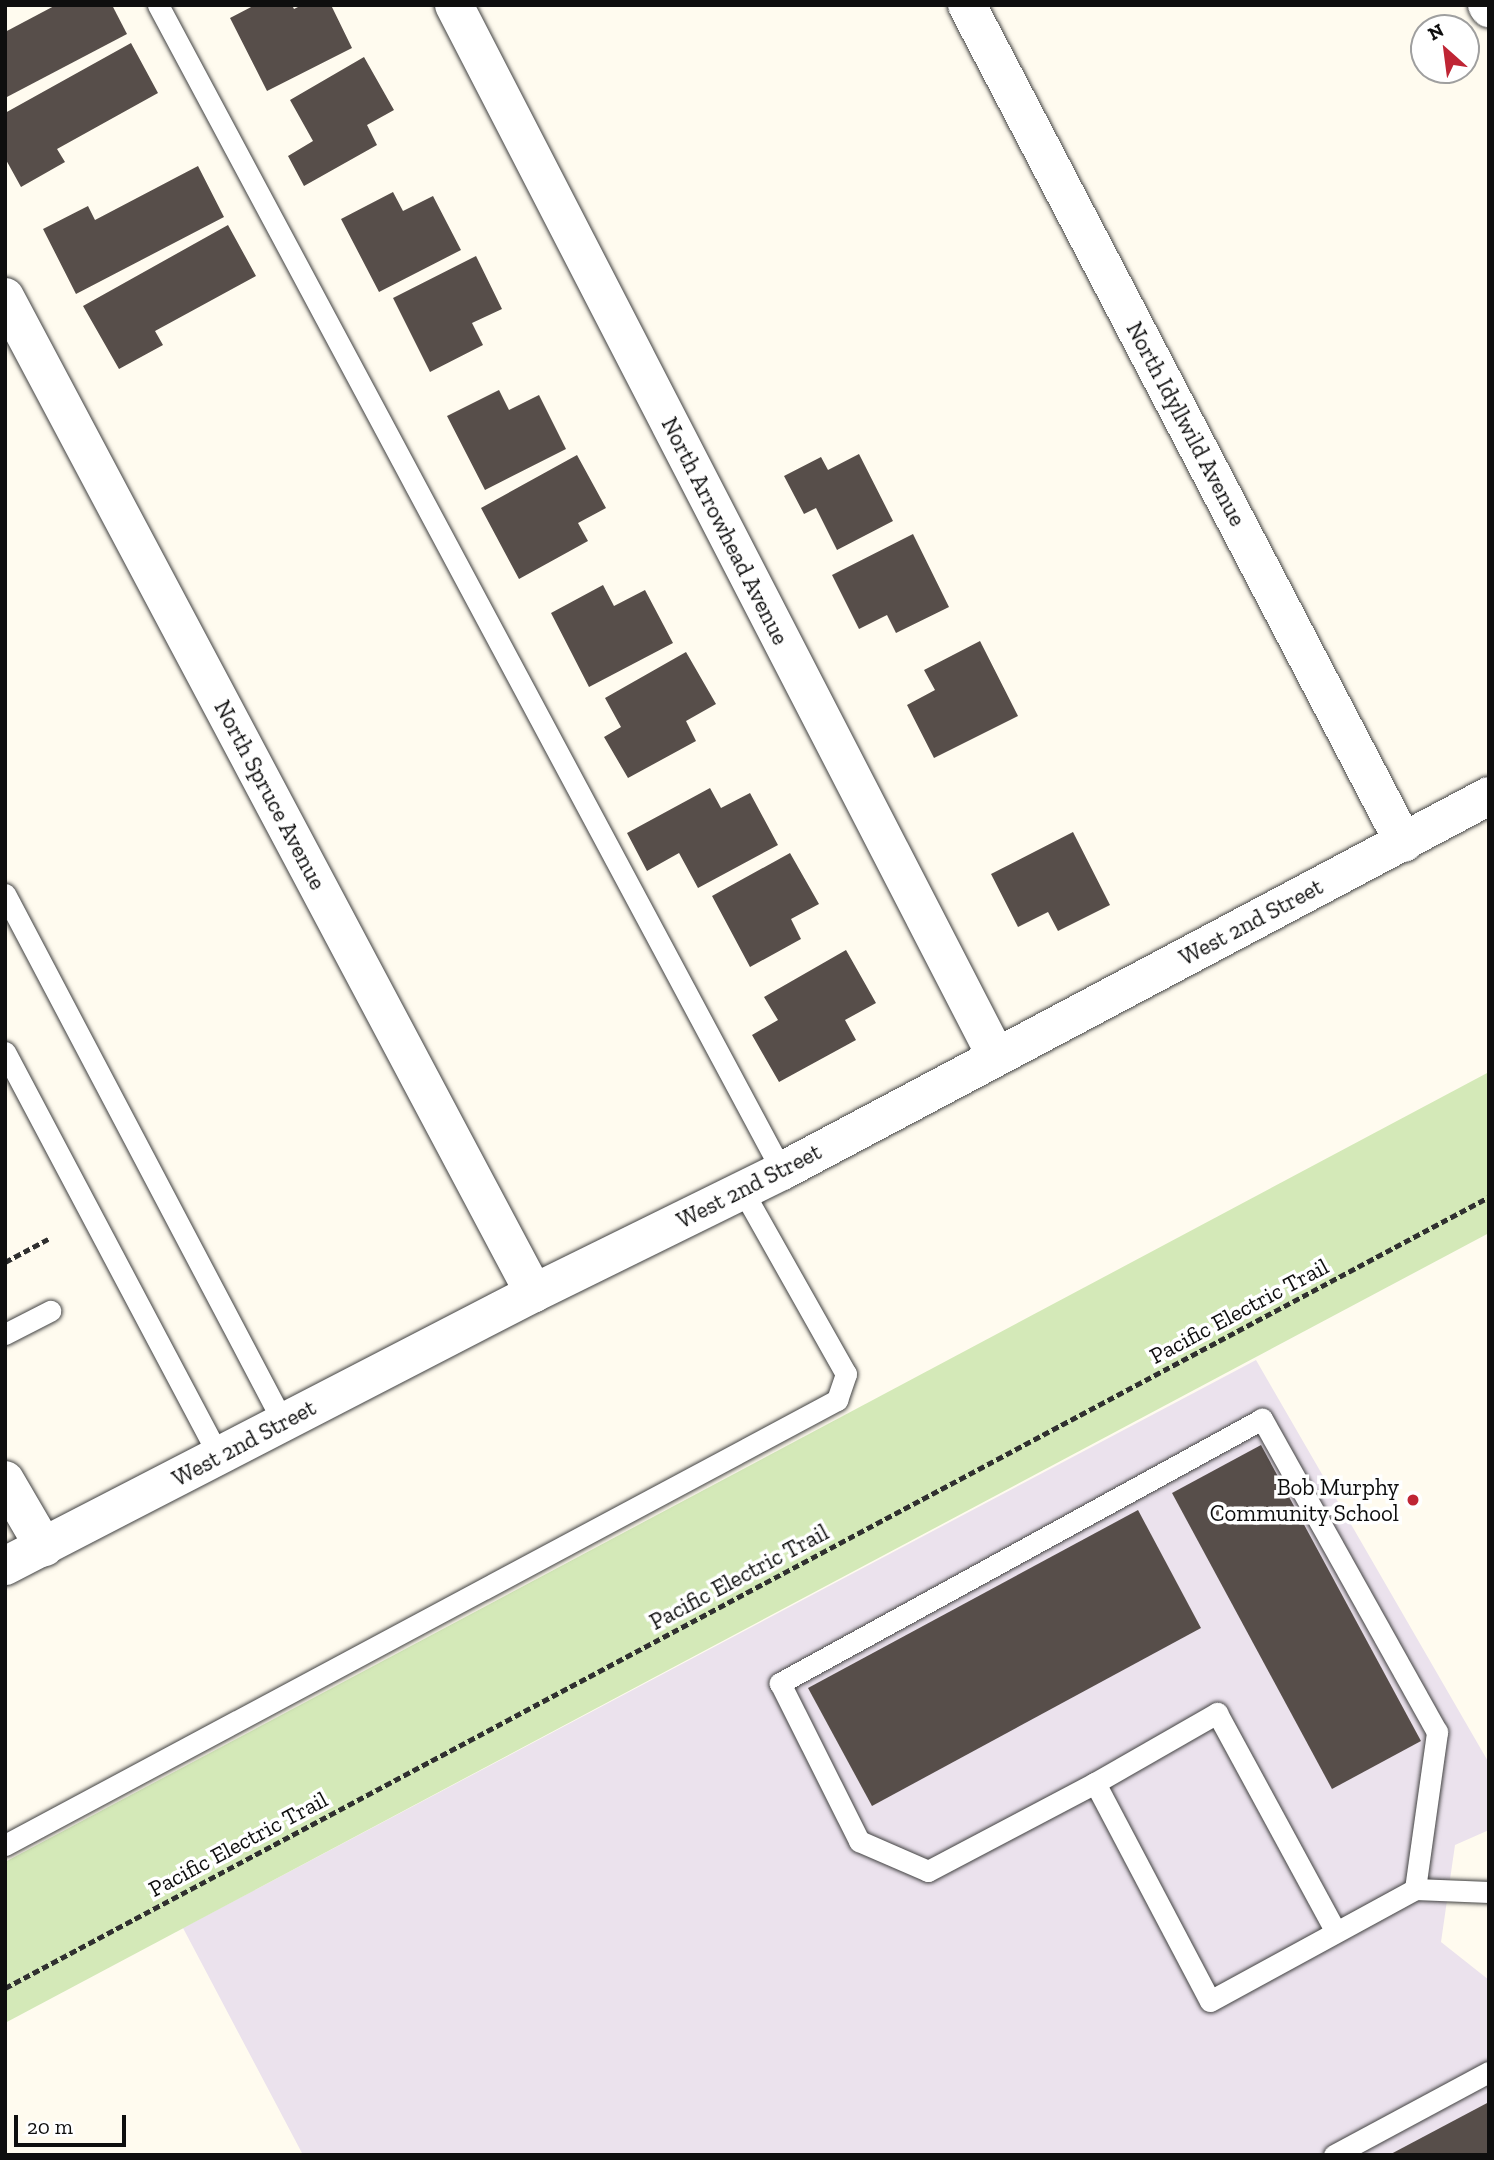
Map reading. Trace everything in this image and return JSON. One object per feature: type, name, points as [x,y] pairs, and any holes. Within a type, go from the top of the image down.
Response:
[{"type":"street","name":"North Arrowhead Avenue","points":[[454,5],[996,1056]]},
{"type":"street","name":"North Idyllwild Avenue","points":[[967,5],[1404,842]]},
{"type":"street","name":"North Spruce Avenue","points":[[5,297],[534,1293]]},
{"type":"street","name":"West 2nd Street","points":[[5,1566],[534,1293],[782,1171],[1489,796]]},
{"type":"street","points":[[5,1480],[44,1547]]},
{"type":"lane","points":[[158,5],[782,1171]]},
{"type":"lane","points":[[5,894],[283,1422]]},
{"type":"lane","points":[[5,1052],[219,1456]]},
{"type":"lane","points":[[5,1845],[837,1400],[846,1374],[743,1191]]},
{"type":"lane","points":[[5,1334],[50,1311]]},
{"type":"lane","points":[[1336,1932],[1217,1713],[1095,1783],[928,1871],[859,1841],[780,1683],[1262,1419],[1437,1732],[1415,1889]]},
{"type":"lane","points":[[1095,1783],[1210,2001],[1415,1889],[1489,1892]]},
{"type":"lane","points":[[1334,2155],[1489,2072]]},
{"type":"path","name":"Pacific Electric Trail","points":[[5,1989],[1489,1197]]},
{"type":"path","points":[[5,1262],[48,1239]]},
{"type":"shaded area","points":[[1256,1360],[1489,1763],[1489,1830],[1455,1845],[1441,1942],[1489,1980],[1489,2155],[303,2155],[183,1928]]},
{"type":"green space","points":[[1489,1072],[1489,1233],[5,2023],[5,1862]]},
{"type":"building","points":[[56,5],[112,5],[127,34],[5,98],[5,32]]},
{"type":"building","points":[[255,5],[292,5],[294,9],[302,5],[331,5],[352,48],[267,91],[230,18]]},
{"type":"building","points":[[131,43],[158,93],[57,149],[65,162],[21,187],[5,158],[5,113]]},
{"type":"building","points":[[364,57],[394,110],[367,125],[377,145],[304,186],[288,156],[313,141],[290,100]]},
{"type":"building","points":[[198,166],[224,217],[76,294],[43,229],[88,206],[95,220]]},
{"type":"building","points":[[393,192],[403,211],[433,196],[461,250],[379,292],[341,219]]},
{"type":"building","points":[[228,225],[256,276],[155,331],[163,345],[119,369],[83,306]]},
{"type":"building","points":[[476,256],[502,309],[472,323],[483,345],[430,372],[393,298]]},
{"type":"building","points":[[499,390],[509,410],[539,395],[566,449],[485,490],[447,416]]},
{"type":"building","points":[[859,454],[893,521],[837,550],[816,508],[804,514],[784,476],[821,457],[828,470]]},
{"type":"building","points":[[577,455],[606,508],[578,523],[588,541],[519,579],[481,508]]},
{"type":"building","points":[[913,534],[949,607],[896,633],[887,615],[859,629],[832,575]]},
{"type":"building","points":[[603,585],[614,606],[645,590],[673,643],[589,687],[551,613]]},
{"type":"building","points":[[980,641],[1018,716],[934,758],[907,705],[935,690],[924,670]]},
{"type":"building","points":[[686,652],[716,704],[686,721],[696,741],[628,778],[604,737],[621,727],[605,698]]},
{"type":"building","points":[[710,788],[721,808],[750,793],[778,845],[698,888],[679,853],[647,871],[627,833]]},
{"type":"building","points":[[1073,832],[1110,905],[1058,931],[1048,912],[1018,927],[991,874]]},
{"type":"building","points":[[790,853],[819,904],[791,919],[801,939],[750,967],[712,896]]},
{"type":"building","points":[[846,950],[876,1003],[845,1020],[856,1040],[779,1082],[752,1035],[778,1020],[764,997]]},
{"type":"building","points":[[1261,1445],[1421,1741],[1332,1789],[1172,1493]]},
{"type":"building","points":[[1138,1510],[1201,1628],[872,1806],[808,1688]]},
{"type":"building","points":[[1489,2102],[1489,2155],[1389,2155]]},
{"type":"place","name":"Bob Murphy Community School","points":[[1413,1500]]}]
